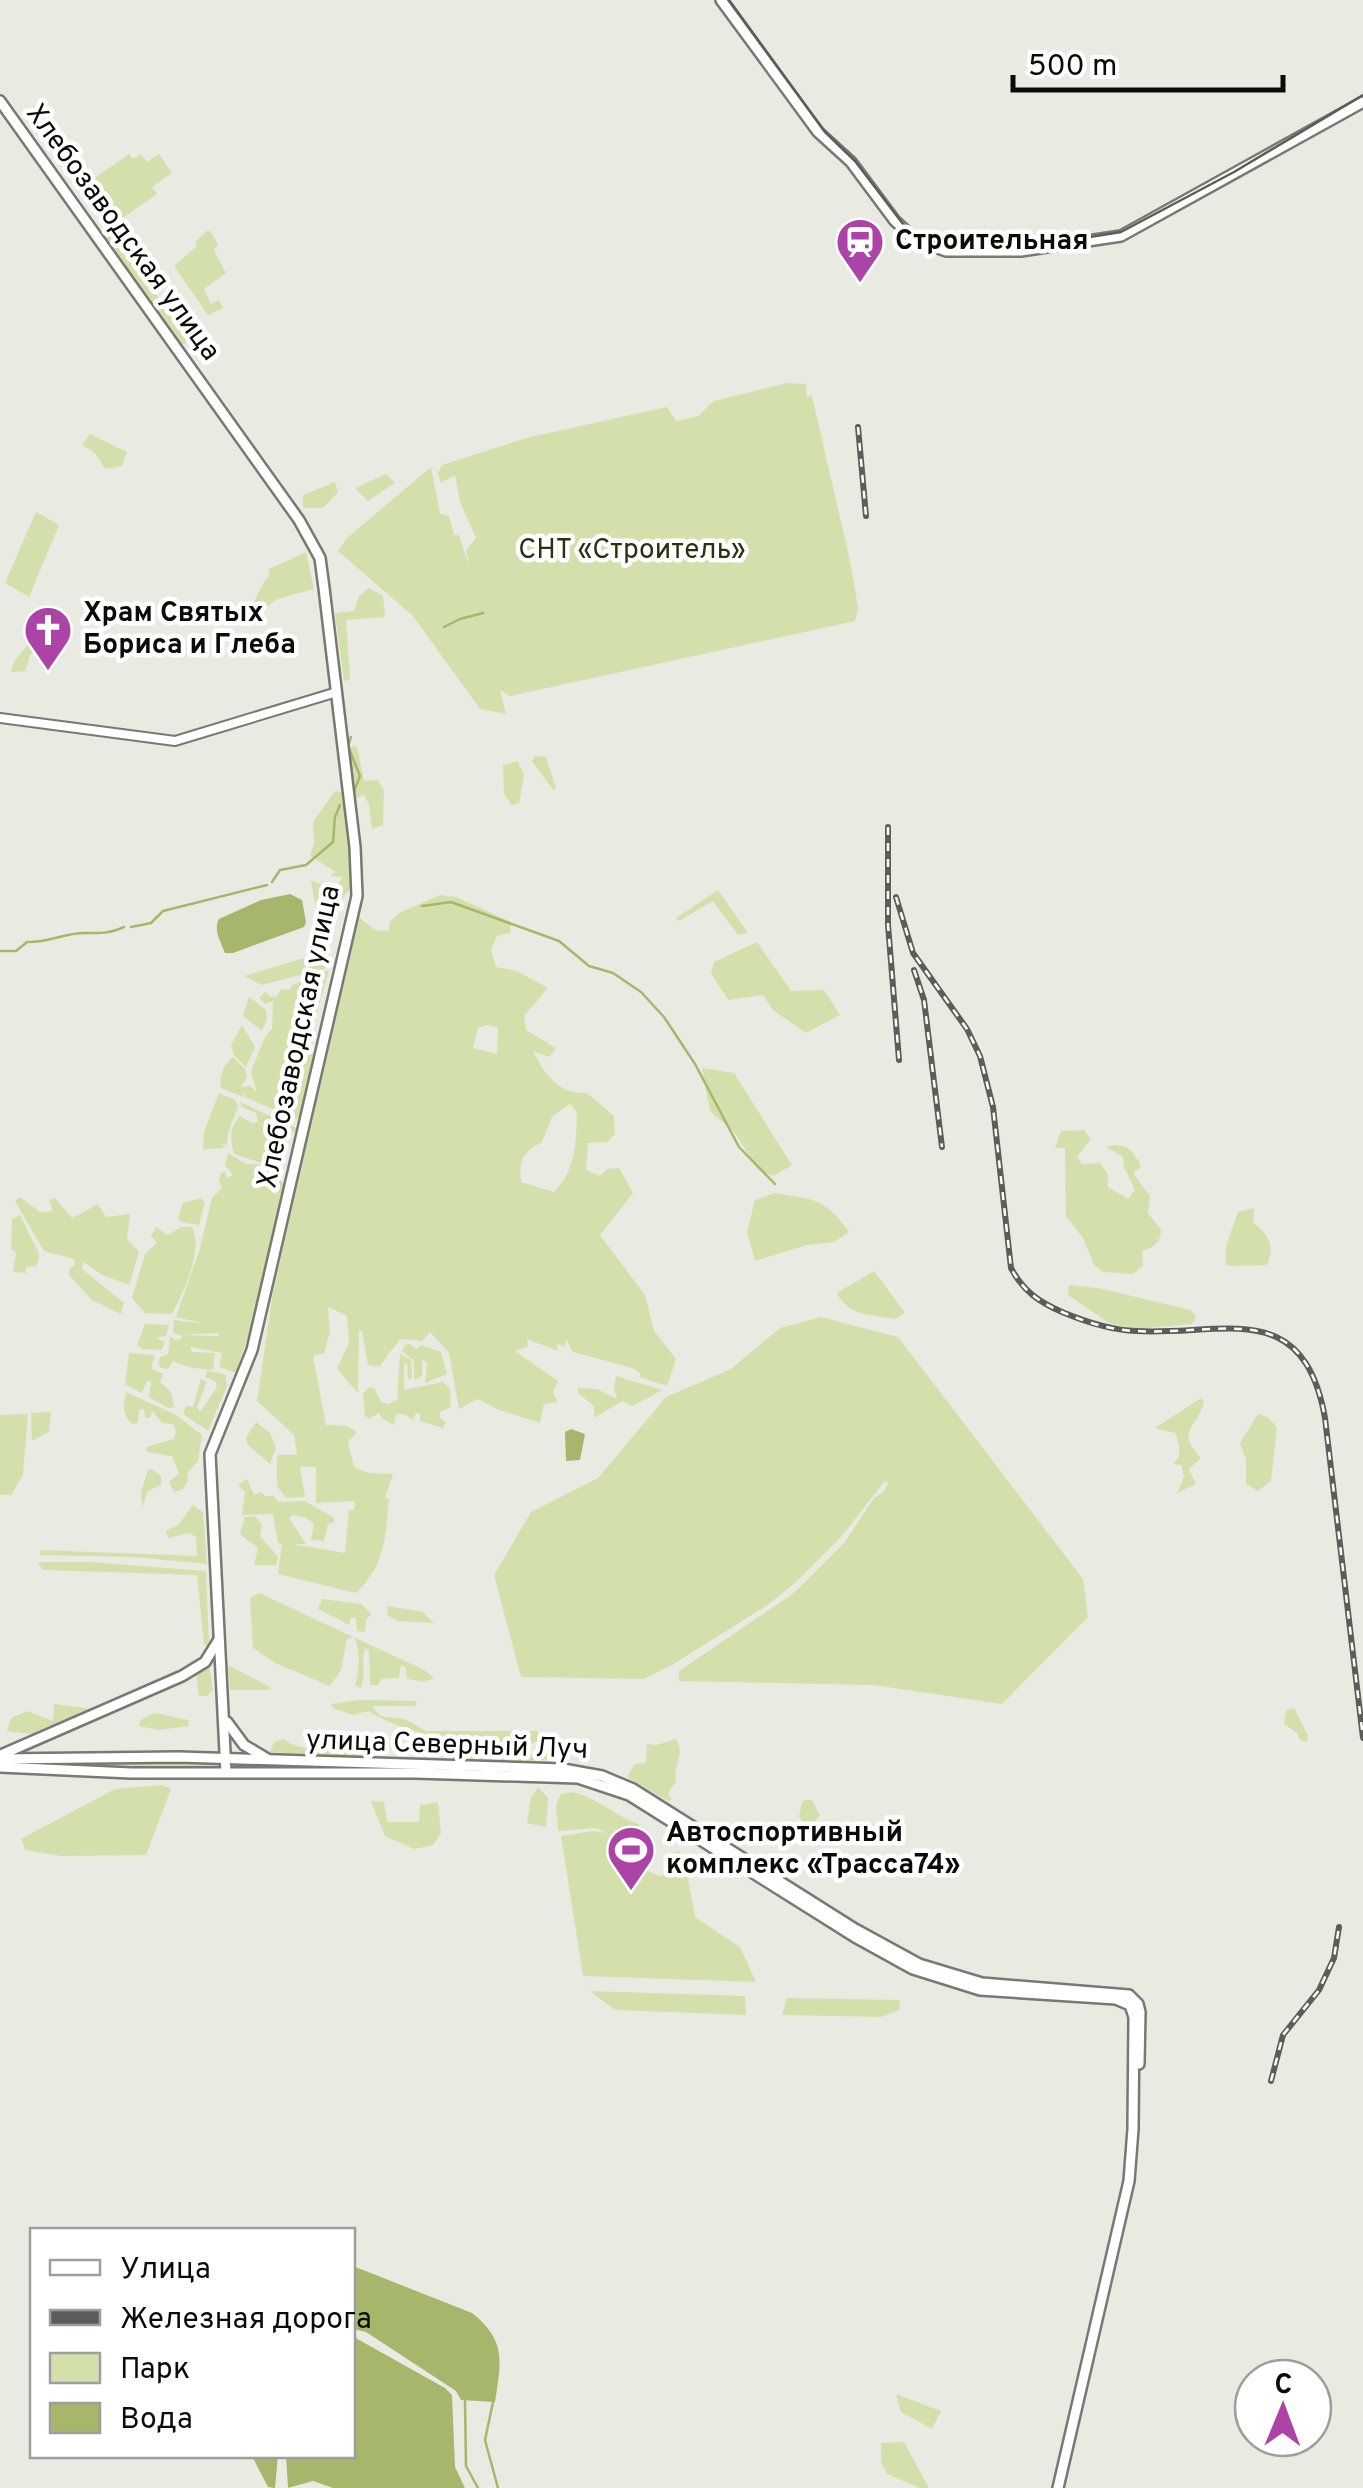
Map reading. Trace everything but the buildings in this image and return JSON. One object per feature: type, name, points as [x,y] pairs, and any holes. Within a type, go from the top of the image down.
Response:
[{"type":"main road","points":[[722,0],[818,132],[851,162],[895,221],[927,246],[969,253],[1098,241],[1134,230],[1363,102]]},
{"type":"main road","name":"Хлебозаводская улица","points":[[0,101],[308,534],[320,558],[358,874],[357,896],[252,1350],[210,1454],[226,1772]]},
{"type":"main road","points":[[0,718],[175,741],[337,692]]},
{"type":"main road","points":[[0,1757],[182,1676],[205,1662],[218,1638]]},
{"type":"main road","points":[[224,1710],[240,1741],[258,1755],[278,1762]]},
{"type":"main road","name":"улица Северный Луч","points":[[0,1757],[225,1760],[311,1768]]},
{"type":"main road","points":[[82,1770],[78,1762],[83,1757]]},
{"type":"main road","name":"улица Северный Луч","points":[[0,1767],[226,1772],[311,1768],[563,1769],[602,1776],[644,1795],[855,1929],[918,1964],[982,1984],[1125,1993],[1140,2022],[1139,2130],[1134,2182],[1082,2410],[1058,2488]]},
{"type":"green space","points":[[129,154],[133,159],[141,154],[147,162],[159,154],[172,173],[152,187],[157,194],[121,219],[93,179]]},
{"type":"green space","points":[[207,231],[218,245],[214,250],[226,273],[204,289],[211,304],[219,300],[223,308],[208,315],[174,266]]},
{"type":"green space","points":[[127,232],[156,280],[150,286],[188,339],[185,344],[179,344],[107,244],[107,237]]},
{"type":"green space","name":"СНТ «Строитель»","points":[[788,383],[806,384],[807,397],[812,396],[851,565],[858,608],[855,621],[510,696],[500,690],[506,714],[480,709],[413,616],[338,551],[347,538],[431,467],[440,514],[449,516],[469,566],[466,550],[476,538],[460,502],[455,475],[441,483],[438,473],[442,465],[526,438],[667,407],[676,421],[698,416],[714,401]]},
{"type":"green space","points":[[90,434],[127,452],[122,466],[105,469],[95,453],[82,445]]},
{"type":"green space","points":[[386,474],[395,483],[368,501],[355,488]]},
{"type":"green space","points":[[335,482],[338,492],[323,508],[303,508],[303,495]]},
{"type":"green space","points":[[36,512],[59,525],[29,597],[5,583]]},
{"type":"green space","points":[[306,552],[314,589],[277,599],[256,615],[247,610],[269,576],[269,569]]},
{"type":"green space","points":[[369,588],[383,596],[385,617],[346,620],[350,680],[344,681],[335,613],[354,611],[359,596]]},
{"type":"green space","points":[[37,633],[60,643],[47,656],[31,653],[25,671],[11,672],[14,662]]},
{"type":"green space","points":[[353,745],[357,747],[364,781],[378,780],[384,790],[383,825],[372,829],[364,795],[354,799],[349,751]]},
{"type":"green space","points":[[535,756],[546,757],[554,791],[532,761]]},
{"type":"green space","points":[[518,761],[524,775],[519,803],[512,805],[504,794],[503,765]]},
{"type":"green space","points":[[335,791],[344,793],[351,887],[337,905],[325,934],[319,925],[311,880],[336,891],[342,877],[330,876],[336,872],[310,856],[313,822]]},
{"type":"green space","points":[[718,890],[748,933],[738,935],[713,901],[679,921],[676,918]]},
{"type":"green space","points":[[440,895],[456,897],[511,922],[510,933],[497,936],[491,950],[496,967],[517,971],[548,988],[524,1016],[526,1030],[556,1048],[549,1057],[533,1051],[542,1068],[560,1086],[587,1093],[614,1116],[615,1134],[607,1142],[588,1143],[586,1170],[600,1176],[607,1169],[619,1168],[633,1193],[600,1235],[645,1295],[654,1331],[676,1359],[667,1386],[639,1377],[641,1374],[632,1368],[573,1352],[566,1339],[565,1347],[557,1344],[558,1351],[527,1339],[528,1346],[515,1351],[558,1381],[553,1393],[558,1402],[544,1404],[540,1423],[478,1399],[459,1409],[449,1353],[430,1332],[422,1341],[400,1339],[379,1367],[368,1365],[359,1330],[358,1393],[337,1369],[349,1343],[347,1316],[328,1307],[330,1332],[324,1353],[313,1356],[326,1425],[347,1426],[357,1432],[348,1442],[354,1467],[368,1473],[393,1474],[385,1498],[389,1499],[379,1561],[356,1593],[278,1574],[282,1544],[278,1543],[273,1514],[242,1515],[245,1492],[238,1485],[247,1479],[254,1495],[261,1492],[274,1496],[278,1502],[305,1501],[333,1517],[335,1522],[328,1524],[324,1541],[311,1540],[314,1524],[292,1515],[289,1518],[306,1544],[292,1544],[345,1553],[349,1510],[354,1510],[355,1501],[316,1503],[316,1467],[300,1467],[305,1497],[286,1498],[277,1486],[277,1455],[297,1455],[294,1435],[257,1401],[273,1292],[359,917],[375,930],[389,931],[389,922],[399,913]],"holes":[[[478,1028],[498,1028],[497,1054],[473,1048]],[[570,1104],[577,1112],[575,1145],[567,1174],[554,1192],[521,1182],[523,1158],[542,1142],[552,1117]]]},
{"type":"green space","points":[[757,942],[791,991],[824,990],[840,1015],[806,1033],[773,1010],[763,995],[728,1000],[711,973],[714,962]]},
{"type":"green space","points":[[328,951],[332,965],[323,969],[262,985],[244,976]]},
{"type":"green space","points":[[329,970],[308,1045],[314,1051],[319,1045],[303,1116],[295,1119],[245,1097],[245,1091],[243,1097],[221,1088],[222,1071],[233,1057],[245,1069],[247,1077],[241,1087],[251,1086],[257,1093],[251,1072],[272,1029],[273,1001],[265,1004],[259,998],[265,992],[276,997],[281,989],[290,990],[292,985],[309,978],[319,980],[320,973]]},
{"type":"green space","points":[[249,997],[266,1010],[262,1031],[243,1016]]},
{"type":"green space","points":[[242,1025],[255,1047],[246,1067],[234,1055],[231,1045]]},
{"type":"green space","points":[[702,1068],[734,1073],[792,1165],[774,1176],[758,1170],[735,1133],[710,1111]]},
{"type":"green space","points":[[219,1093],[235,1100],[238,1107],[227,1145],[222,1144],[225,1148],[203,1149],[204,1132]]},
{"type":"green space","points":[[240,1102],[298,1129],[289,1136],[287,1128],[275,1127],[277,1134],[267,1134],[275,1151],[271,1166],[234,1154],[231,1135],[240,1116],[258,1122],[256,1113]]},
{"type":"green space","points":[[1084,1130],[1091,1139],[1077,1157],[1082,1164],[1100,1163],[1108,1174],[1108,1187],[1128,1199],[1135,1190],[1123,1157],[1106,1147],[1128,1148],[1141,1167],[1133,1173],[1150,1196],[1148,1213],[1161,1230],[1156,1244],[1142,1251],[1143,1266],[1133,1274],[1103,1272],[1094,1265],[1083,1238],[1066,1216],[1065,1148],[1055,1148],[1061,1131]]},
{"type":"green space","points":[[228,1153],[246,1164],[258,1164],[284,1183],[256,1311],[236,1373],[219,1367],[222,1353],[190,1347],[192,1352],[215,1353],[213,1370],[173,1361],[168,1369],[161,1368],[158,1364],[160,1357],[168,1354],[170,1336],[175,1340],[182,1335],[219,1336],[173,1332],[174,1320],[206,1324],[176,1317],[212,1198],[222,1188],[221,1173],[225,1172],[227,1178],[233,1175],[225,1165]]},
{"type":"green space","points":[[775,1193],[818,1202],[833,1212],[849,1232],[834,1242],[807,1245],[755,1261],[747,1232],[755,1200]]},
{"type":"green space","points":[[20,1197],[40,1212],[53,1211],[49,1200],[55,1198],[72,1218],[98,1204],[106,1217],[130,1214],[127,1239],[139,1252],[129,1285],[102,1275],[84,1262],[82,1269],[124,1303],[121,1314],[92,1300],[69,1275],[74,1259],[44,1251],[15,1201]]},
{"type":"green space","points":[[201,1198],[205,1202],[199,1225],[181,1222],[178,1217],[183,1203]]},
{"type":"green space","points":[[1254,1208],[1253,1222],[1270,1246],[1267,1265],[1227,1266],[1227,1246],[1238,1212]]},
{"type":"green space","points":[[20,1215],[39,1254],[37,1266],[26,1267],[26,1273],[13,1272],[16,1253],[11,1249],[12,1219]]},
{"type":"green space","points":[[156,1227],[168,1235],[181,1227],[192,1227],[195,1237],[191,1271],[172,1314],[145,1313],[132,1298],[145,1254],[157,1243],[151,1236]]},
{"type":"green space","points":[[874,1271],[905,1313],[895,1319],[854,1310],[837,1293]]},
{"type":"green space","points":[[1069,1285],[1191,1310],[1196,1317],[1192,1324],[1137,1329],[1109,1323],[1068,1295]]},
{"type":"green space","points":[[821,1317],[898,1337],[1083,1579],[1088,1617],[1002,1704],[873,1685],[679,1681],[679,1671],[794,1593],[844,1543],[889,1482],[884,1482],[841,1537],[795,1583],[769,1604],[672,1665],[644,1679],[521,1677],[494,1575],[531,1512],[598,1478],[666,1397],[731,1369],[780,1328]]},
{"type":"green space","points":[[145,1324],[169,1325],[166,1336],[156,1338],[165,1342],[162,1350],[137,1345]]},
{"type":"green space","points":[[410,1344],[416,1349],[421,1345],[441,1352],[447,1374],[425,1383],[427,1363],[422,1359],[422,1376],[414,1380],[414,1361],[402,1351]]},
{"type":"green space","points":[[129,1353],[155,1355],[151,1369],[163,1374],[160,1382],[171,1392],[174,1407],[168,1408],[149,1397],[151,1381],[147,1381],[142,1393],[125,1385]]},
{"type":"green space","points":[[400,1354],[411,1360],[412,1379],[408,1379],[407,1363],[404,1364],[404,1390],[443,1382],[450,1389],[451,1407],[440,1412],[440,1418],[446,1422],[443,1428],[420,1421],[420,1414],[416,1413],[413,1420],[396,1414],[394,1425],[379,1413],[370,1419],[365,1416],[363,1394],[369,1387],[374,1388],[381,1402],[397,1400]]},
{"type":"green space","points":[[207,1371],[225,1374],[227,1386],[208,1431],[183,1414],[186,1406],[193,1407],[201,1379],[207,1382],[197,1407],[200,1412],[217,1387],[215,1381],[205,1377]]},
{"type":"green space","points":[[616,1376],[662,1390],[633,1406],[622,1401],[594,1418],[594,1406],[578,1393],[578,1388],[597,1389],[617,1399]]},
{"type":"green space","points":[[126,1392],[176,1415],[202,1435],[198,1461],[188,1472],[183,1489],[174,1492],[169,1482],[179,1473],[172,1456],[147,1452],[146,1447],[174,1439],[173,1424],[162,1423],[152,1411],[150,1418],[145,1418],[144,1409],[139,1410],[138,1423],[132,1424],[124,1409]]},
{"type":"green space","points":[[1201,1398],[1204,1402],[1189,1435],[1201,1458],[1189,1469],[1196,1484],[1177,1493],[1184,1477],[1181,1465],[1173,1464],[1179,1457],[1179,1444],[1175,1433],[1155,1428]]},
{"type":"green space","points":[[51,1412],[49,1432],[32,1441],[31,1413]]},
{"type":"green space","points":[[28,1414],[23,1475],[11,1495],[0,1495],[0,1415]]},
{"type":"green space","points":[[1258,1414],[1269,1418],[1277,1428],[1271,1481],[1258,1491],[1246,1484],[1246,1460],[1240,1443]]},
{"type":"green space","points":[[256,1422],[270,1433],[276,1448],[270,1464],[248,1445],[246,1438]]},
{"type":"green space","points":[[148,1470],[161,1476],[161,1485],[148,1491],[142,1507],[141,1492]]},
{"type":"green space","points":[[193,1505],[203,1512],[207,1564],[133,1557],[40,1555],[41,1550],[197,1556],[196,1537],[189,1533],[168,1538],[166,1531],[179,1524]]},
{"type":"green space","points":[[255,1516],[262,1525],[260,1536],[278,1557],[276,1565],[254,1565],[258,1548],[240,1534],[245,1517]]},
{"type":"green space","points":[[37,1562],[206,1571],[209,1645],[204,1645],[197,1575],[43,1570]]},
{"type":"green space","points":[[259,1593],[354,1637],[347,1639],[341,1670],[330,1686],[275,1663],[253,1648],[250,1598]]},
{"type":"green space","points":[[322,1599],[361,1604],[371,1614],[365,1632],[357,1631],[356,1618],[351,1618],[349,1625],[318,1609]]},
{"type":"green space","points":[[387,1606],[423,1612],[434,1623],[399,1621],[388,1616]]},
{"type":"green space","points":[[354,1637],[434,1678],[424,1682],[407,1679],[406,1668],[401,1665],[399,1678],[381,1679],[378,1685],[370,1685],[366,1648],[360,1688],[355,1685],[359,1661]]},
{"type":"green space","points":[[209,1665],[213,1690],[207,1696],[199,1696],[196,1673]]},
{"type":"green space","points":[[228,1665],[270,1687],[271,1690],[230,1690]]},
{"type":"green space","points":[[359,1700],[417,1701],[415,1706],[372,1706],[380,1716],[405,1719],[426,1731],[537,1731],[542,1739],[506,1747],[455,1741],[404,1728],[369,1711],[353,1715],[331,1704]]},
{"type":"green space","points":[[54,1704],[91,1709],[30,1734],[7,1731],[11,1718],[27,1711],[53,1721]]},
{"type":"green space","points":[[1294,1708],[1308,1736],[1307,1742],[1284,1724],[1286,1710]]},
{"type":"green space","points":[[155,1713],[188,1720],[189,1726],[158,1730],[139,1726],[140,1720]]},
{"type":"green space","points":[[284,1739],[303,1747],[348,1746],[369,1750],[356,1757],[270,1752],[274,1742]]},
{"type":"green space","points":[[676,1739],[680,1750],[676,1782],[668,1793],[672,1800],[668,1801],[627,1777],[635,1764],[646,1763],[647,1744]]},
{"type":"green space","points":[[451,1750],[552,1757],[532,1762],[485,1762],[448,1756]]},
{"type":"green space","points":[[89,1759],[219,1764],[216,1769],[138,1770],[87,1767],[84,1762]]},
{"type":"green space","points":[[162,1785],[171,1789],[146,1855],[61,1856],[26,1850],[21,1839],[115,1789]]},
{"type":"green space","points":[[538,1787],[548,1798],[546,1827],[527,1823],[531,1798]]},
{"type":"green space","name":"Автоспортивный комплекс «Трасса74»","points":[[572,1792],[639,1824],[630,1846],[648,1871],[660,1876],[676,1872],[667,1866],[669,1857],[679,1851],[690,1861],[692,1876],[687,1873],[695,1917],[740,1947],[756,1982],[583,1976],[561,1836],[607,1833],[596,1828],[558,1831],[556,1805],[561,1794]]},
{"type":"green space","points":[[806,1800],[812,1800],[820,1815],[814,1823],[804,1825],[799,1817]]},
{"type":"green space","points":[[371,1801],[384,1802],[387,1822],[419,1822],[420,1805],[438,1802],[441,1833],[433,1845],[414,1849],[385,1836]]},
{"type":"green space","points":[[590,1991],[745,1996],[746,2015],[615,2010]]},
{"type":"green space","points":[[787,1998],[900,2000],[899,2010],[881,2017],[782,2015]]},
{"type":"green space","points":[[896,2394],[941,2411],[932,2429],[901,2412]]},
{"type":"green space","points":[[904,2442],[929,2488],[887,2474],[881,2462],[881,2443]]},
{"type":"water","points":[[290,894],[302,900],[304,927],[225,953],[217,932],[219,919],[261,900]]},
{"type":"water","points":[[571,1429],[585,1434],[580,1460],[566,1461],[565,1432]]},
{"type":"water","points":[[355,2267],[472,2313],[491,2333],[499,2353],[495,2402],[461,2400],[456,2391],[366,2332],[355,2329]]},
{"type":"water","points":[[355,2338],[452,2395],[455,2467],[465,2488],[333,2488],[313,2481],[288,2488],[286,2458],[355,2458]]},
{"type":"water","points":[[253,2458],[278,2458],[275,2488],[268,2487]]},
{"type":"waterway","points":[[444,627],[483,613]]},
{"type":"waterway","points":[[351,737],[348,746],[360,776],[353,794]]},
{"type":"waterway","points":[[272,882],[280,870],[306,865],[333,842],[340,805]]},
{"type":"waterway","points":[[131,927],[151,923],[163,911],[267,885]]},
{"type":"waterway","points":[[422,906],[451,902],[559,941],[589,966],[613,973],[641,992],[664,1017],[695,1064],[739,1147],[775,1184]]},
{"type":"waterway","points":[[0,951],[16,951],[27,942],[124,927]]},
{"type":"waterway","points":[[465,2401],[466,2466],[478,2488]]},
{"type":"waterway","points":[[493,2402],[485,2440],[498,2488]]},
{"type":"tram line","points":[[729,0],[825,132],[855,161],[903,224],[922,239],[946,248],[1021,248],[1121,232],[1234,172],[1363,95]]},
{"type":"railway","points":[[858,427],[866,516]]},
{"type":"railway","points":[[888,827],[888,925],[899,1060]]},
{"type":"railway","points":[[896,897],[913,953],[967,1029],[980,1056],[993,1107],[1011,1268],[1021,1283],[1054,1308],[1107,1327],[1136,1331],[1229,1329],[1279,1338],[1299,1354],[1314,1379],[1325,1418],[1363,1738]]},
{"type":"railway","points":[[914,970],[924,1000],[942,1147]]},
{"type":"railway","points":[[1271,2081],[1283,2035],[1319,1990],[1334,1958],[1339,1927]]},
{"type":"place","name":"Строительная","points":[[860,284]]},
{"type":"place","name":"Храм Святых Бориса и Глеба","points":[[48,672]]},
{"type":"place","name":"Автоспортивный комплекс «Трасса74»","points":[[631,1892]]}]
